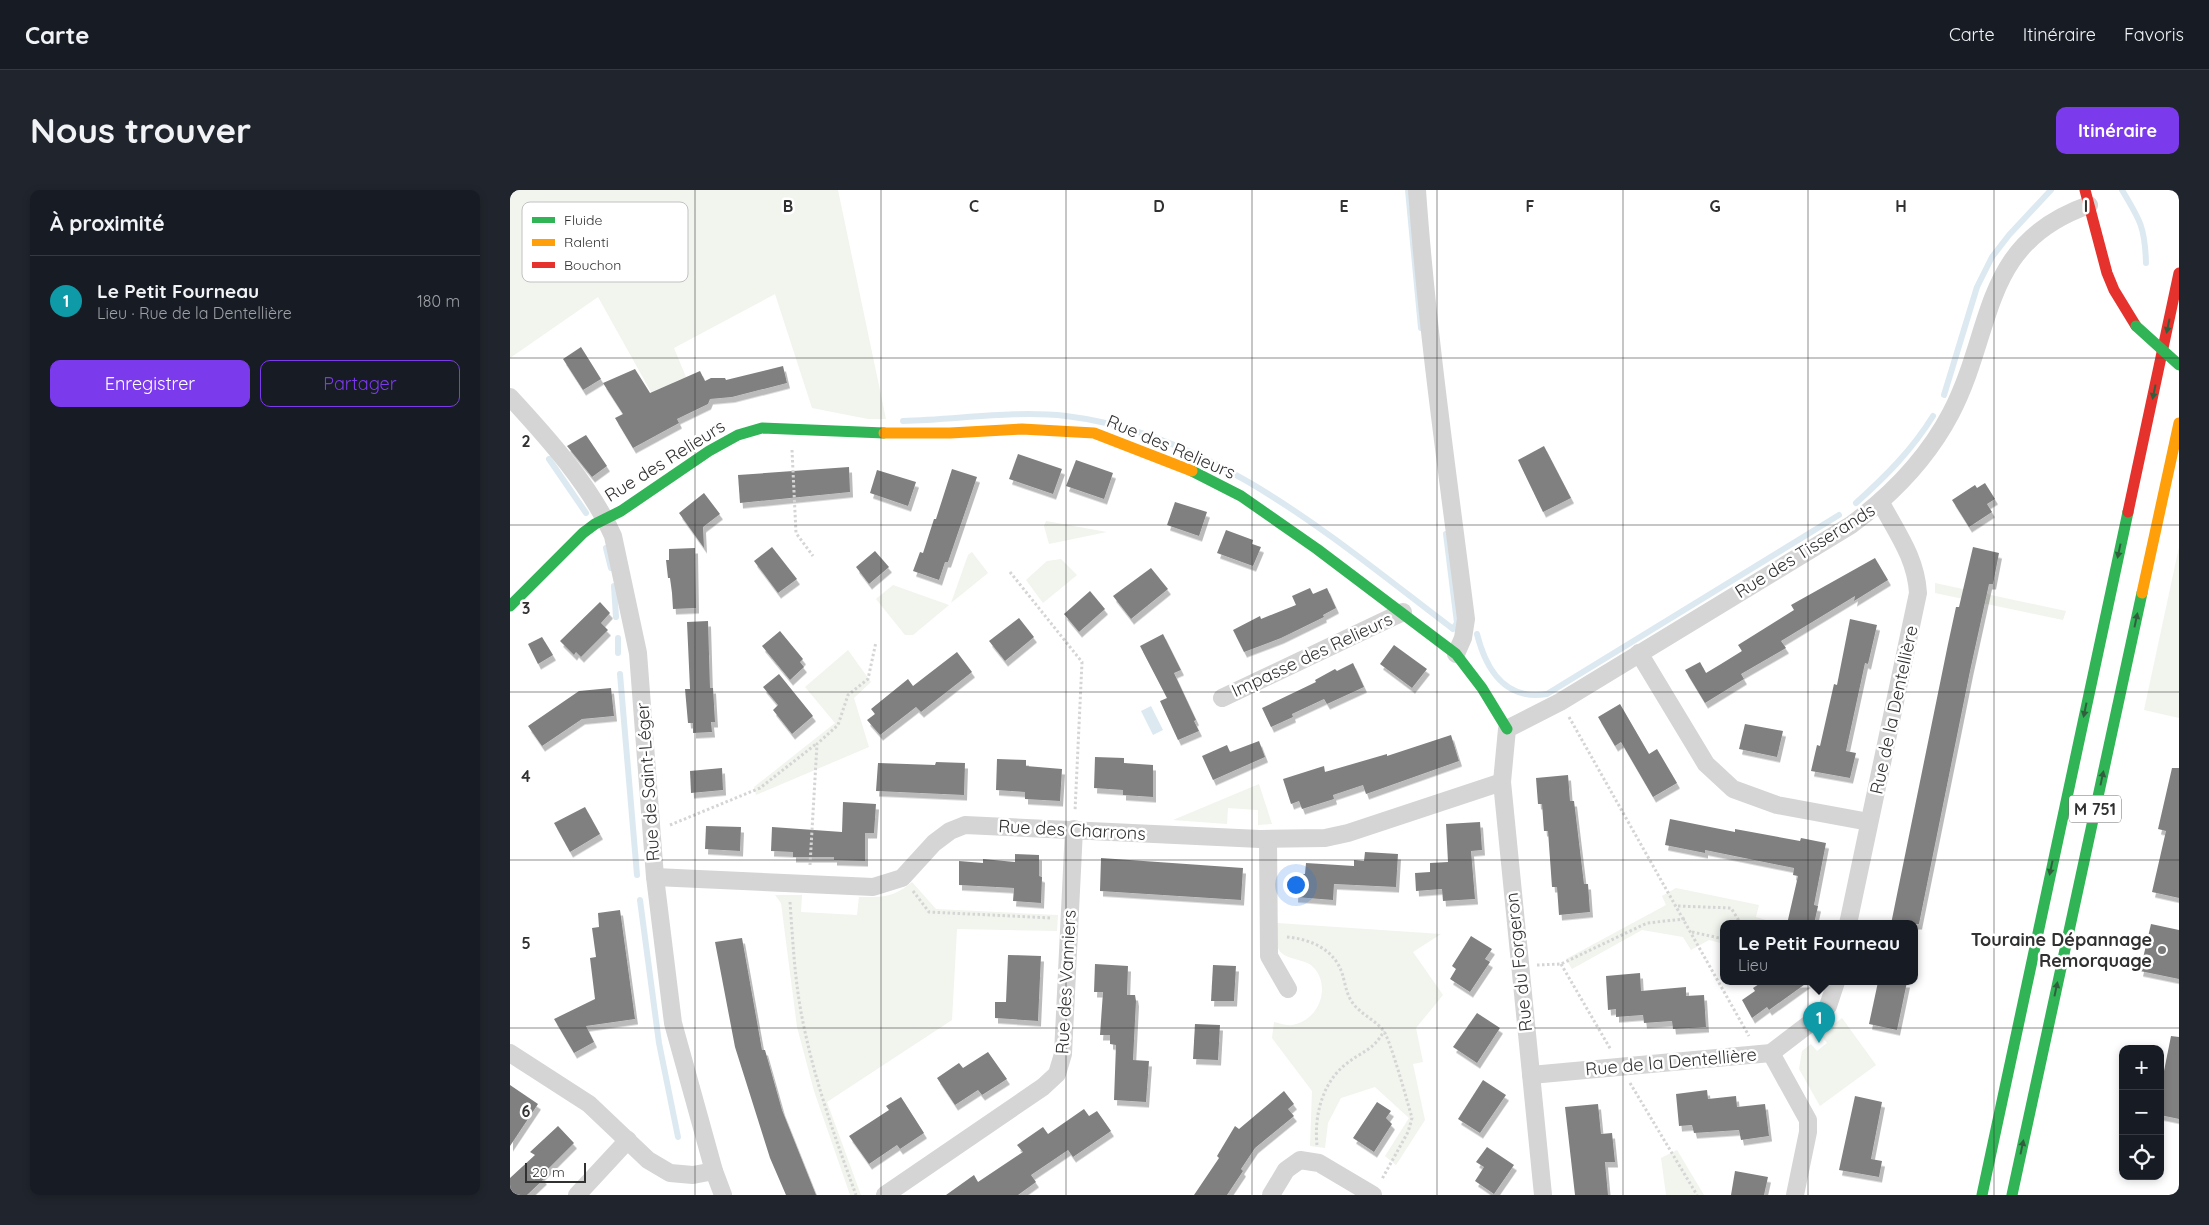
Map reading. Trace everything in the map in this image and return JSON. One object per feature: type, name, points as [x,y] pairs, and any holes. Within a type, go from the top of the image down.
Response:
[{"type":"main road","points":[[2087,197],[2107,273],[2114,290],[2136,326],[2179,365]]},
{"type":"main road","name":"M 751","points":[[2013,1044],[2179,273]]},
{"type":"main road","name":"M 751","points":[[2012,1195],[2179,423]]},
{"type":"main road","name":"Rue des Relieurs","points":[[510,606],[583,533],[605,518],[621,511],[709,451],[738,436],[762,428],[878,433],[950,433],[1022,429],[1094,433],[1157,456],[1203,476],[1241,496],[1317,549],[1403,612],[1456,654],[1482,688],[1508,728]]},
{"type":"main road","points":[[1978,1195],[2013,1044]]},
{"type":"main road","points":[[1982,1195],[2013,1044]]},
{"type":"street","points":[[1416,190],[1440,418],[1466,619],[1463,638],[1456,654]]},
{"type":"street","name":"Rue des Tisserands","points":[[1508,728],[1560,702],[1851,524],[1881,503],[1907,476],[1929,448],[1950,414],[1966,382],[1998,282],[2011,261],[2043,228],[2087,197]]},
{"type":"street","name":"Rue de Saint-Léger","points":[[510,397],[535,424],[582,483],[605,518],[613,536],[638,653],[655,877],[673,1023],[714,1171],[723,1195]]},
{"type":"street","name":"Rue de la Dentellière","points":[[1849,920],[1918,593],[1917,574],[1910,556],[1881,503]]},
{"type":"street","name":"Impasse des Relieurs","points":[[1222,698],[1403,612]]},
{"type":"street","points":[[1639,653],[1706,764],[1733,789],[1777,805],[1869,822]]},
{"type":"street","name":"Rue du Forgeron","points":[[1508,728],[1502,782],[1543,1195]]},
{"type":"street","name":"Rue des Charrons","points":[[902,878],[934,843],[950,830],[965,825],[1268,839],[1325,838],[1348,833],[1502,782]]},
{"type":"street","name":"Rue des Vanniers","points":[[885,1195],[1043,1087],[1057,1074],[1063,1054],[1074,829]]},
{"type":"street","points":[[1268,839],[1269,956],[1288,989]]},
{"type":"street","points":[[655,877],[873,887],[902,878]]},
{"type":"street","name":"Rue de la Dentellière","points":[[1531,1075],[1765,1053],[1823,1012],[1834,992],[1835,985]]},
{"type":"street","points":[[510,1053],[589,1104],[648,1160],[670,1173],[693,1176],[714,1171]]},
{"type":"street","points":[[1765,1053],[1808,1120],[1808,1132],[1795,1195]]},
{"type":"street","points":[[577,1195],[628,1140]]},
{"type":"street","points":[[1270,1195],[1286,1170],[1300,1160],[1319,1163],[1375,1191]]},
{"type":"path","points":[[791,429],[796,533],[813,556]]},
{"type":"path","points":[[1010,572],[1082,662],[1074,829]]},
{"type":"path","points":[[652,833],[760,788],[817,744],[838,725],[848,695],[868,679],[876,642]]},
{"type":"path","points":[[1560,702],[1720,978]]},
{"type":"path","points":[[809,884],[817,744]]},
{"type":"path","points":[[902,878],[929,912],[1070,917]]},
{"type":"path","points":[[789,883],[795,977],[804,1027],[821,1095],[856,1195]]},
{"type":"path","points":[[1677,906],[1731,908],[1738,920]]},
{"type":"path","points":[[1561,964],[1647,923],[1685,919]]},
{"type":"path","points":[[1692,932],[1720,938]]},
{"type":"path","points":[[1269,936],[1295,938],[1320,946],[1330,954],[1338,963],[1350,1000],[1384,1031],[1412,1118],[1408,1132],[1375,1191]]},
{"type":"path","points":[[1724,985],[1765,1053]]},
{"type":"path","points":[[1319,1163],[1316,1133],[1317,1117],[1329,1084],[1346,1063],[1372,1048],[1384,1031]]},
{"type":"shaded area","points":[[510,190],[838,190],[886,419],[868,419],[812,408],[775,294],[674,348],[686,377],[674,382],[656,401],[598,297],[510,358]]},
{"type":"shaded area","points":[[1046,521],[1107,532],[1049,544],[1044,526]]},
{"type":"shaded area","points":[[2179,547],[2179,718],[2144,710]]},
{"type":"shaded area","points":[[972,552],[988,573],[951,603],[968,555]]},
{"type":"shaded area","points":[[1061,559],[1077,575],[1043,603],[1026,580],[1047,561]]},
{"type":"shaded area","points":[[1935,583],[2066,611],[2063,620],[1935,593]]},
{"type":"shaded area","points":[[893,585],[949,605],[913,635],[905,635],[876,599]]},
{"type":"shaded area","points":[[848,650],[871,682],[854,698],[869,747],[756,795],[754,787],[835,723],[805,687]]},
{"type":"shaded area","points":[[1151,706],[1163,730],[1153,735],[1141,711]]},
{"type":"shaded area","points":[[1259,784],[1272,824],[1258,825],[1258,810],[1228,808],[1227,824],[1173,820]]},
{"type":"shaded area","points":[[912,882],[936,909],[1058,915],[1057,931],[957,929],[952,1020],[827,1102],[861,1195],[850,1195],[814,1091],[797,1027],[781,903],[775,895],[802,895],[801,912],[857,915],[859,897],[887,896],[899,891]]},
{"type":"shaded area","points":[[1676,888],[1759,905],[1756,917],[1766,920],[1720,920],[1720,943],[1709,940],[1691,950],[1683,937],[1642,930],[1572,969],[1566,959],[1666,905],[1662,896]]},
{"type":"shaded area","points":[[1277,923],[1441,934],[1413,952],[1443,995],[1416,1028],[1423,1062],[1413,1064],[1425,1120],[1396,1165],[1385,1156],[1409,1118],[1375,1087],[1341,1098],[1328,1123],[1325,1148],[1310,1146],[1312,1091],[1272,1038],[1274,1022],[1292,1025],[1301,1022],[1315,1011],[1322,994],[1322,986],[1320,977],[1311,965],[1282,954],[1279,950],[1276,940]]},
{"type":"shaded area","points":[[1842,1018],[1876,1065],[1820,1106],[1799,1069],[1802,1051],[1811,1044],[1817,1051],[1827,1043],[1821,1035]]},
{"type":"shaded area","points":[[1677,1150],[1704,1195],[1666,1195],[1661,1158]]},
{"type":"building","points":[[581,347],[601,379],[583,390],[563,359]]},
{"type":"building","points":[[783,366],[787,383],[732,397],[710,399],[708,404],[677,419],[679,423],[633,448],[615,418],[623,414],[603,383],[635,369],[650,393],[700,371],[705,381],[711,378],[725,378],[726,380]]},
{"type":"building","points":[[586,435],[607,466],[592,477],[567,446]]},
{"type":"building","points":[[1544,446],[1571,498],[1543,512],[1518,460]]},
{"type":"building","points":[[1018,454],[1062,469],[1053,494],[1009,479]]},
{"type":"building","points":[[1076,460],[1113,473],[1104,499],[1066,486]]},
{"type":"building","points":[[849,467],[850,492],[740,503],[738,475]]},
{"type":"building","points":[[952,469],[977,477],[948,562],[945,562],[939,580],[913,571],[920,552],[923,553],[934,519],[936,519]]},
{"type":"building","points":[[877,470],[916,482],[908,506],[870,493]]},
{"type":"building","points":[[1985,483],[1995,499],[1987,504],[1992,512],[1969,527],[1952,500],[1975,485],[1977,488]]},
{"type":"building","points":[[704,493],[720,514],[703,527],[704,548],[679,513]]},
{"type":"building","points":[[1175,502],[1207,512],[1199,536],[1167,525]]},
{"type":"building","points":[[1226,530],[1253,540],[1252,544],[1261,547],[1253,566],[1217,553]]},
{"type":"building","points":[[772,547],[797,579],[778,593],[754,561]]},
{"type":"building","points":[[1973,547],[1999,553],[1993,584],[1989,584],[1970,671],[1919,924],[1918,920],[1892,920],[1948,644],[1956,607],[1959,607]]},
{"type":"building","points":[[695,548],[696,608],[673,609],[666,560],[669,560],[669,549]]},
{"type":"building","points":[[875,551],[889,567],[869,584],[856,567]]},
{"type":"building","points":[[1875,558],[1888,580],[1854,601],[1855,596],[1781,641],[1786,648],[1741,674],[1744,679],[1705,703],[1685,670],[1700,662],[1706,673],[1742,651],[1738,645],[1794,610],[1791,605]]},
{"type":"building","points":[[1151,568],[1168,589],[1131,619],[1113,596]]},
{"type":"building","points":[[1310,588],[1313,594],[1327,588],[1336,608],[1323,615],[1324,617],[1281,638],[1244,652],[1233,630],[1260,616],[1261,619],[1296,605],[1292,596]]},
{"type":"building","points":[[1090,591],[1105,609],[1079,632],[1064,614]]},
{"type":"building","points":[[600,602],[610,613],[601,623],[608,630],[581,657],[576,652],[574,655],[560,641]]},
{"type":"building","points":[[1019,618],[1034,637],[1005,661],[989,641]]},
{"type":"building","points":[[1850,619],[1877,625],[1868,664],[1865,663],[1846,751],[1856,753],[1850,778],[1811,771],[1817,745],[1820,746],[1834,684],[1837,685]]},
{"type":"building","points":[[708,621],[710,688],[713,688],[715,722],[711,722],[712,732],[693,733],[693,723],[688,723],[685,689],[690,689],[687,622]]},
{"type":"building","points":[[780,631],[803,659],[800,662],[804,667],[790,680],[762,646]]},
{"type":"building","points":[[1163,634],[1181,670],[1174,673],[1196,720],[1194,721],[1199,731],[1178,740],[1160,701],[1167,698],[1140,646]]},
{"type":"building","points":[[542,637],[553,655],[538,664],[528,644]]},
{"type":"building","points":[[1394,645],[1427,669],[1412,688],[1380,664]]},
{"type":"building","points":[[957,652],[972,672],[921,712],[916,707],[880,735],[867,720],[875,714],[871,709],[908,679],[913,686]]},
{"type":"building","points":[[1353,663],[1364,687],[1327,704],[1324,699],[1292,714],[1293,717],[1271,727],[1262,708],[1316,682],[1315,680],[1335,669],[1337,671]]},
{"type":"building","points":[[779,674],[813,716],[792,734],[773,710],[778,705],[763,687]]},
{"type":"building","points":[[611,688],[614,716],[582,719],[542,746],[528,726],[579,691]]},
{"type":"building","points":[[1620,704],[1649,754],[1657,749],[1677,783],[1653,797],[1621,742],[1615,746],[1598,717]]},
{"type":"building","points":[[1745,724],[1783,731],[1777,757],[1739,749]]},
{"type":"building","points":[[1451,735],[1459,761],[1366,794],[1363,785],[1333,795],[1334,799],[1302,809],[1299,801],[1291,804],[1283,779],[1324,766],[1325,772],[1387,754],[1387,756]]},
{"type":"building","points":[[1259,741],[1265,757],[1213,780],[1202,756],[1227,745],[1230,752]]},
{"type":"building","points":[[1095,757],[1124,758],[1124,763],[1153,765],[1153,797],[1123,795],[1123,790],[1094,788]]},
{"type":"building","points":[[997,759],[1026,760],[1026,766],[1062,769],[1060,801],[1025,799],[1025,792],[996,790]]},
{"type":"building","points":[[936,762],[965,763],[964,795],[876,791],[878,763],[935,765]]},
{"type":"building","points":[[722,768],[723,790],[691,793],[690,771]]},
{"type":"building","points":[[2172,768],[2179,768],[2179,898],[2152,892],[2166,831],[2158,829]]},
{"type":"building","points":[[1568,775],[1570,801],[1574,801],[1584,884],[1588,884],[1590,912],[1559,915],[1557,887],[1552,887],[1548,831],[1544,831],[1542,804],[1538,804],[1536,778]]},
{"type":"building","points":[[843,802],[876,804],[874,833],[865,833],[865,861],[834,860],[834,857],[793,857],[793,852],[771,851],[772,827],[842,832]]},
{"type":"building","points":[[585,807],[600,834],[570,852],[554,823]]},
{"type":"building","points":[[1670,819],[1735,832],[1735,829],[1800,841],[1801,838],[1826,843],[1814,905],[1818,906],[1815,920],[1788,920],[1798,876],[1793,875],[1794,868],[1705,850],[1705,853],[1665,845]]},
{"type":"building","points":[[1480,822],[1482,850],[1471,851],[1475,899],[1443,901],[1442,889],[1416,891],[1415,873],[1430,872],[1430,863],[1448,862],[1446,824]]},
{"type":"building","points":[[706,826],[741,827],[740,851],[705,849]]},
{"type":"building","points":[[1365,852],[1398,854],[1396,887],[1334,884],[1333,900],[1295,897],[1296,874],[1305,874],[1306,863],[1354,866],[1354,860],[1364,861]]},
{"type":"building","points":[[1015,854],[1039,855],[1039,876],[1042,877],[1041,903],[1013,901],[1014,888],[959,885],[959,861],[983,863],[983,859],[1015,862]]},
{"type":"building","points":[[1101,858],[1243,868],[1241,900],[1100,891]]},
{"type":"building","points":[[620,910],[635,1019],[586,1026],[594,1042],[574,1053],[554,1019],[595,999],[590,958],[596,957],[592,928],[599,927],[598,913]]},
{"type":"building","name":"Touraine Dépannage Remorquage","points":[[2151,924],[2179,930],[2179,979],[2140,971]]},
{"type":"building","points":[[1471,936],[1492,949],[1485,959],[1490,962],[1470,992],[1450,979],[1456,969],[1452,966]]},
{"type":"building","points":[[742,938],[762,1050],[765,1050],[782,1110],[816,1195],[786,1195],[770,1158],[735,1047],[715,942]]},
{"type":"building","points":[[1008,955],[1041,956],[1038,1021],[995,1018],[995,1002],[1006,1002]]},
{"type":"building","points":[[1095,964],[1128,966],[1127,995],[1135,995],[1136,1001],[1133,1060],[1149,1061],[1146,1102],[1114,1100],[1116,1045],[1110,1044],[1110,1035],[1100,1035],[1103,992],[1094,992]]},
{"type":"building","points":[[1213,965],[1236,966],[1234,1001],[1211,1001]]},
{"type":"building","points":[[1640,973],[1641,991],[1686,987],[1686,996],[1704,995],[1706,1027],[1673,1029],[1672,1021],[1644,1023],[1643,1015],[1616,1017],[1616,1009],[1608,1010],[1606,976]]},
{"type":"building","points":[[1758,985],[1804,985],[1769,1010],[1767,1007],[1752,1018],[1742,1000],[1755,991],[1753,988]]},
{"type":"building","points":[[1877,985],[1906,985],[1897,1030],[1869,1024]]},
{"type":"building","points":[[1477,1013],[1500,1028],[1477,1063],[1453,1047]]},
{"type":"building","points":[[1195,1024],[1220,1025],[1218,1060],[1193,1059]]},
{"type":"building","points":[[2171,1036],[2179,1037],[2179,1119],[2164,1116],[2164,1071]]},
{"type":"building","points":[[988,1052],[1007,1079],[982,1095],[978,1090],[955,1105],[937,1078],[959,1063],[963,1068]]},
{"type":"building","points":[[1483,1080],[1506,1095],[1480,1133],[1458,1119]]},
{"type":"building","points":[[510,1085],[538,1104],[510,1146]]},
{"type":"building","points":[[1707,1090],[1708,1099],[1736,1096],[1737,1107],[1765,1104],[1769,1136],[1741,1140],[1739,1130],[1694,1133],[1692,1125],[1679,1126],[1676,1094]]},
{"type":"building","points":[[1284,1091],[1294,1104],[1288,1109],[1294,1116],[1255,1148],[1227,1195],[1194,1195],[1219,1158],[1217,1156],[1235,1126],[1239,1129]]},
{"type":"building","points":[[1855,1096],[1882,1102],[1871,1159],[1882,1161],[1879,1177],[1839,1170]]},
{"type":"building","points":[[901,1097],[924,1133],[900,1149],[897,1145],[869,1164],[849,1136],[889,1110],[886,1106]]},
{"type":"building","points":[[1377,1102],[1391,1111],[1386,1118],[1392,1124],[1374,1152],[1353,1138]]},
{"type":"building","points":[[1598,1104],[1601,1134],[1612,1133],[1615,1162],[1605,1162],[1608,1195],[1575,1195],[1565,1107]]},
{"type":"building","points":[[1084,1109],[1089,1116],[1097,1111],[1111,1131],[1073,1157],[1068,1150],[1031,1175],[1036,1182],[1018,1195],[946,1195],[974,1175],[978,1182],[1023,1152],[1017,1145],[1043,1127],[1048,1134]]},
{"type":"building","points":[[558,1126],[574,1143],[541,1176],[544,1179],[527,1195],[510,1195],[510,1178],[535,1155],[530,1152]]},
{"type":"building","points":[[1487,1147],[1514,1165],[1494,1194],[1475,1181],[1484,1167],[1476,1162]]},
{"type":"building","points":[[1735,1171],[1768,1177],[1764,1195],[1731,1195]]},
{"type":"waterway","points":[[1408,190],[1421,328]]},
{"type":"waterway","points":[[1944,395],[1977,287],[1992,257],[2009,235],[2051,190]]},
{"type":"waterway","points":[[2122,190],[2143,232],[2146,263]]},
{"type":"waterway","points":[[903,421],[1046,414],[1120,426],[1173,444],[1223,468],[1272,496],[1365,561],[1453,629],[1458,624]]},
{"type":"waterway","points":[[1856,503],[1898,462],[1933,416]]},
{"type":"waterway","points":[[549,459],[586,513]]},
{"type":"waterway","points":[[1477,634],[1492,671],[1509,688],[1520,693],[1533,695],[1547,694],[1839,515]]},
{"type":"waterway","points":[[1446,534],[1457,623]]},
{"type":"waterway","points":[[606,548],[611,568]]},
{"type":"waterway","points":[[614,586],[616,617]]},
{"type":"waterway","points":[[618,638],[618,653]]},
{"type":"waterway","points":[[620,674],[637,875]]},
{"type":"waterway","points":[[640,900],[659,1043],[678,1137]]},
{"type":"traffic: fast","points":[[2136,326],[2179,365]]},
{"type":"traffic: fast","points":[[510,606],[583,533],[595,524],[621,511],[709,451],[738,435],[762,428],[884,433]]},
{"type":"traffic: fast","points":[[1192,471],[1241,496],[1317,549],[1456,654],[1482,688],[1507,729]]},
{"type":"traffic: fast","points":[[1982,1195],[2128,512]]},
{"type":"traffic: fast","points":[[2012,1195],[2142,593]]},
{"type":"traffic: slow","points":[[2142,593],[2179,423]]},
{"type":"traffic: slow","points":[[884,433],[950,433],[1022,429],[1094,433],[1192,471]]},
{"type":"traffic: jam","points":[[2085,190],[2107,273],[2114,290],[2136,326]]},
{"type":"traffic: jam","points":[[2128,512],[2179,273]]},
{"type":"place","name":"Touraine Dépannage Remorquage","points":[[2162,950]]},
{"type":"place","name":"Le Petit Fourneau","points":[[1819,1043]]}]
